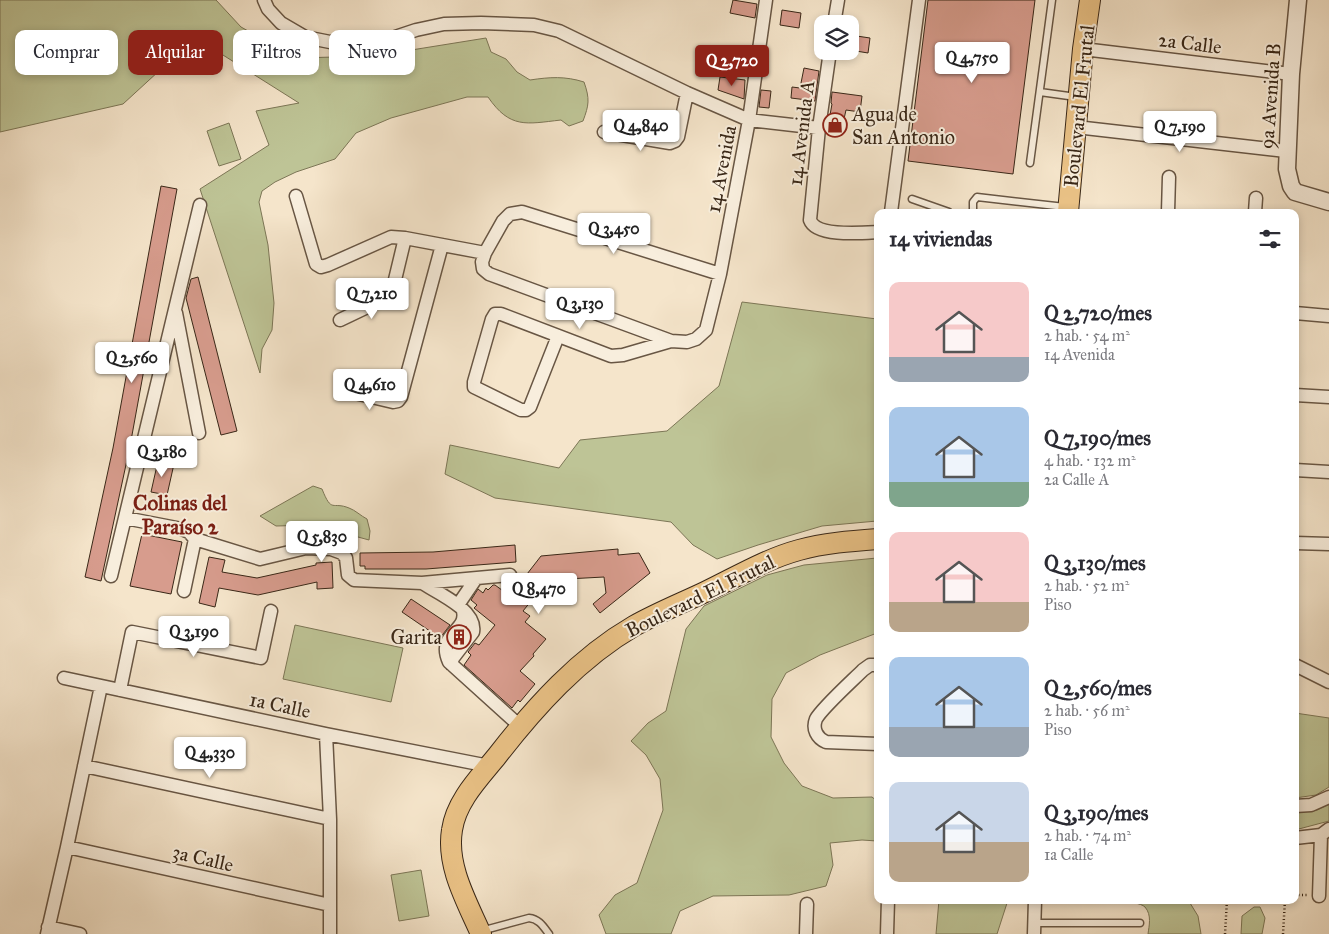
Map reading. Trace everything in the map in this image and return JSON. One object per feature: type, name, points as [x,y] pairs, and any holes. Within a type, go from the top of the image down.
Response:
[{"type":"main road","name":"Boulevard El Frutal","points":[[1068,209],[1090,0]]},
{"type":"main road","name":"Boulevard El Frutal","points":[[481,933],[458,881],[452,858],[451,838],[457,813],[489,766],[546,698],[604,647],[634,626],[756,567],[792,552],[818,545],[874,538]]},
{"type":"street","name":"14 Avenida","points":[[671,341],[687,342],[696,339],[706,330],[720,274],[749,120],[766,0]]},
{"type":"street","points":[[836,15],[838,0]]},
{"type":"street","points":[[891,209],[918,0]]},
{"type":"street","name":"9a Avenida B","points":[[1298,0],[1286,151],[1288,179],[1296,192],[1329,202]]},
{"type":"street","points":[[266,5],[280,23],[305,37],[330,42],[362,43],[386,40],[416,30],[444,24],[534,25],[559,31],[686,93],[749,120],[819,128]]},
{"type":"street","name":"2a Calle","points":[[1084,49],[1291,74]]},
{"type":"street","name":"14 Avenida A","points":[[829,60],[819,128],[810,220],[812,225],[818,229],[849,233],[874,232]]},
{"type":"street","points":[[604,132],[670,143],[675,141],[678,137],[686,93]]},
{"type":"street","points":[[1076,127],[1286,151]]},
{"type":"street","points":[[1168,209],[1169,177]]},
{"type":"street","points":[[296,196],[316,264],[321,267],[328,266],[391,237],[485,253]]},
{"type":"street","points":[[1255,209],[1256,198]]},
{"type":"street","points":[[111,576],[200,205]]},
{"type":"street","points":[[671,341],[489,274],[483,269],[482,262],[503,221],[510,214],[522,212],[720,274]]},
{"type":"street","points":[[340,320],[390,295],[405,238]]},
{"type":"street","points":[[342,390],[393,402],[398,401],[401,397],[442,245]]},
{"type":"street","points":[[175,308],[199,433]]},
{"type":"street","points":[[1299,313],[1329,316]]},
{"type":"street","points":[[558,336],[530,407],[526,410],[521,410],[474,387],[492,319],[495,314],[501,314],[611,356],[623,356],[671,341]]},
{"type":"street","points":[[1299,395],[1329,397]]},
{"type":"street","points":[[1299,470],[1329,472]]},
{"type":"street","points":[[125,518],[182,529],[189,532],[195,540],[260,559],[306,548],[331,549],[342,553],[346,558],[348,575],[354,580],[422,583],[510,576]]},
{"type":"street","points":[[184,591],[195,540]]},
{"type":"street","points":[[1299,543],[1329,544]]},
{"type":"street","points":[[460,608],[475,580]]},
{"type":"street","points":[[422,583],[460,608],[473,622],[474,632],[450,664],[521,727]]},
{"type":"street","points":[[120,690],[132,632],[262,658],[271,611]]},
{"type":"street","points":[[874,665],[863,670],[819,715],[815,722],[817,734],[822,741],[830,744],[874,744]]},
{"type":"street","points":[[1299,667],[1329,682]]},
{"type":"street","name":"1a Calle","points":[[64,678],[326,734],[489,766]]},
{"type":"street","points":[[80,934],[48,931],[101,686]]},
{"type":"street","points":[[326,734],[330,819],[330,934]]},
{"type":"street","points":[[84,766],[330,819]]},
{"type":"street","points":[[1299,806],[1311,805],[1329,797]]},
{"type":"street","points":[[1299,837],[1325,832],[1319,896]]},
{"type":"street","name":"3a Calle","points":[[67,847],[330,905]]},
{"type":"street","points":[[806,934],[807,904]]},
{"type":"street","points":[[887,934],[888,904]]},
{"type":"street","points":[[1034,929],[1035,904]]},
{"type":"lane","points":[[1030,163],[1052,0]]},
{"type":"lane","points":[[1040,92],[1079,97]]},
{"type":"lane","points":[[973,209],[973,202],[977,197],[1061,209]]},
{"type":"lane","points":[[912,199],[940,209]]},
{"type":"lane","points":[[481,933],[529,918],[535,919],[542,924],[549,934]]},
{"type":"lane","points":[[1034,929],[1140,923]]},
{"type":"path","points":[[1225,934],[1227,904]]},
{"type":"path","points":[[1283,934],[1285,904]]},
{"type":"green space","points":[[0,0],[216,0],[241,27],[246,30],[233,30],[233,61],[223,55],[223,30],[128,30],[128,75],[155,75],[123,104],[0,132]]},
{"type":"green space","points":[[486,38],[491,52],[506,59],[517,72],[530,80],[557,78],[584,82],[588,98],[588,106],[583,121],[569,126],[561,120],[538,123],[520,122],[504,115],[488,97],[467,97],[391,118],[356,133],[335,159],[296,172],[275,182],[262,191],[259,202],[268,245],[274,303],[272,330],[262,349],[260,373],[200,189],[269,145],[256,111],[299,103],[255,75],[319,75],[319,57],[329,57],[329,75],[415,75],[415,49]]},
{"type":"green space","points":[[229,123],[241,159],[219,166],[207,131]]},
{"type":"green space","points":[[742,302],[874,319],[874,521],[822,526],[717,559],[693,545],[671,522],[495,498],[445,474],[450,445],[559,468],[580,440],[667,431],[719,386]]},
{"type":"green space","points":[[313,486],[322,489],[330,504],[349,508],[367,519],[370,531],[369,540],[314,525],[276,526],[260,516]]},
{"type":"green space","points":[[874,558],[874,634],[820,655],[786,673],[772,699],[771,737],[784,763],[802,786],[833,798],[872,797],[874,799],[874,841],[830,843],[833,865],[826,886],[789,895],[713,896],[680,911],[671,934],[606,934],[599,915],[615,895],[637,883],[663,810],[660,779],[646,755],[631,741],[648,723],[666,711],[686,629],[704,606],[767,575],[804,565]]},
{"type":"green space","points":[[295,625],[403,648],[391,702],[283,679]]},
{"type":"green space","points":[[1299,714],[1329,718],[1329,787],[1316,795],[1299,797]]},
{"type":"green space","points":[[1329,804],[1329,821],[1299,829],[1299,812],[1317,810]]},
{"type":"green space","points":[[421,870],[429,916],[399,921],[391,875]]},
{"type":"green space","points":[[939,904],[1007,904],[997,934],[936,934]]},
{"type":"green space","points":[[1141,904],[1191,904],[1198,916],[1201,934],[1148,934],[1150,920],[1149,913]]},
{"type":"green space","points":[[1254,907],[1260,907],[1265,918],[1262,934],[1241,934],[1242,916]]},
{"type":"building","points":[[733,0],[757,4],[755,18],[730,13]]},
{"type":"building","points":[[928,0],[1035,0],[1013,174],[908,161]]},
{"type":"building","points":[[782,10],[801,13],[799,28],[780,25]]},
{"type":"building","points":[[859,36],[870,38],[868,53],[859,52]]},
{"type":"building","points":[[804,68],[819,71],[815,101],[791,98],[792,87],[800,88]]},
{"type":"building","points":[[720,77],[745,80],[744,99],[718,90]]},
{"type":"building","points":[[761,90],[771,91],[769,108],[759,107]]},
{"type":"building","points":[[832,92],[862,96],[860,112],[846,110],[842,128],[828,126]]},
{"type":"building","points":[[161,186],[177,189],[130,446],[101,581],[85,577],[113,448]]},
{"type":"building","points":[[198,277],[237,431],[221,435],[186,298],[191,279]]},
{"type":"building","points":[[158,461],[174,464],[167,495],[151,492]]},
{"type":"building","points":[[142,534],[182,542],[171,594],[130,586]]},
{"type":"building","points":[[515,545],[516,562],[426,569],[365,569],[365,566],[360,566],[360,553],[433,552]]},
{"type":"building","points":[[618,549],[618,555],[639,553],[650,573],[600,613],[593,604],[606,593],[604,577],[548,580],[523,611],[530,616],[525,622],[546,639],[520,671],[535,684],[520,702],[518,700],[512,708],[464,665],[471,655],[468,652],[475,643],[479,645],[495,625],[474,608],[477,605],[471,600],[478,589],[483,593],[486,588],[488,590],[495,585],[510,596],[541,556]]},
{"type":"building","points":[[209,557],[225,560],[222,572],[257,578],[316,565],[316,563],[332,562],[333,588],[317,589],[317,582],[258,595],[219,588],[215,607],[199,603]]},
{"type":"building","points":[[411,599],[450,625],[440,638],[402,612]]},
{"type":"place","name":"Agua de San Antonio","points":[[835,125]]},
{"type":"place","name":"Garita","points":[[459,637]]},
{"type":"district","name":"Colinas del Paraíso 2","points":[[180,515]]}]
